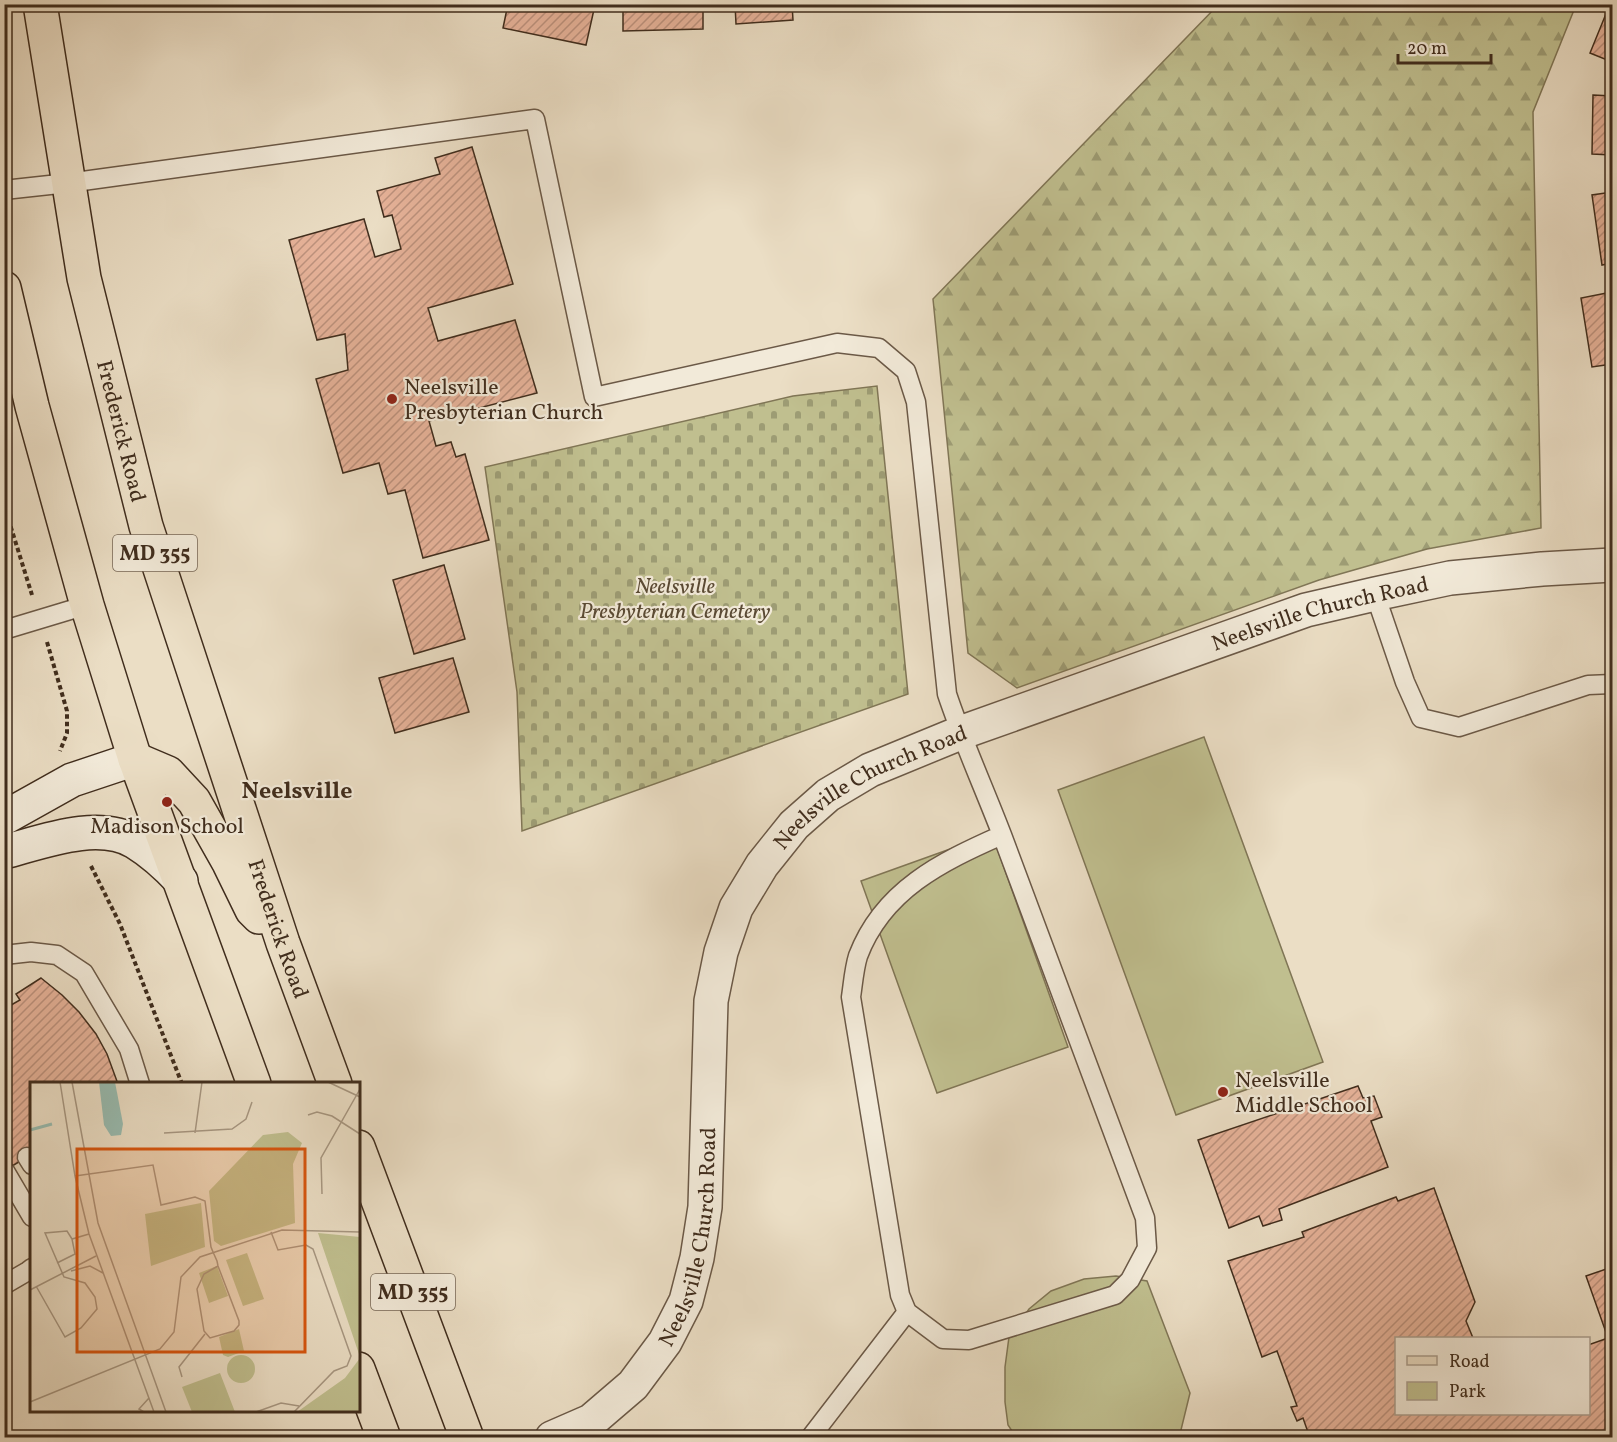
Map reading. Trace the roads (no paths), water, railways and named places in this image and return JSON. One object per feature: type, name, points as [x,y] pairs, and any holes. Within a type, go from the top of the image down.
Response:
[{"type":"main road","name":"Frederick Road","points":[[40,4],[84,278],[146,526],[282,943],[335,1082]]},
{"type":"main road","points":[[4,288],[32,406],[87,605],[135,759],[255,1082]]},
{"type":"main road","points":[[135,759],[168,773],[194,801],[252,910],[282,943]]},
{"type":"main road","name":"MD 355","points":[[360,1152],[467,1437]]},
{"type":"main road","points":[[360,1374],[384,1437]]},
{"type":"street","name":"Neelsville Church Road","points":[[552,1437],[591,1421],[633,1385],[665,1342],[686,1300],[697,1258],[705,1207],[711,1001],[721,952],[736,908],[762,864],[794,825],[828,795],[870,770],[960,733],[1306,610],[1450,578],[1612,565]]},
{"type":"street","points":[[4,818],[72,780],[135,759]]},
{"type":"street","points":[[4,852],[82,832],[112,834],[133,841],[159,859],[181,881]]},
{"type":"lane","points":[[4,190],[535,119],[594,397],[837,343],[879,348],[906,371],[916,402],[947,694],[960,733],[1002,835],[1145,1218],[1147,1248],[1130,1280],[1114,1295],[969,1341],[943,1339],[907,1312],[900,1295],[851,997],[858,957],[877,918],[903,890],[940,864],[1002,835]]},
{"type":"lane","points":[[1375,594],[1405,682],[1422,718],[1459,728],[1588,686],[1612,684]]},
{"type":"lane","points":[[4,630],[87,605]]},
{"type":"lane","points":[[4,955],[31,952],[57,955],[84,973],[129,1049],[140,1082]]},
{"type":"lane","points":[[5,1171],[30,1214]]},
{"type":"lane","points":[[4,1285],[30,1269]]},
{"type":"lane","points":[[810,1437],[907,1312]]},
{"type":"place","name":"Neelsville Presbyterian Church","points":[[392,399]]},
{"type":"place","name":"Madison School","points":[[167,802]]},
{"type":"place","name":"Neelsville Middle School","points":[[1223,1092]]},
{"type":"district","name":"Neelsville","points":[[297,790]]},
{"type":"park label","name":"Neelsville Presbyterian Cemetery","points":[[675,598]]}]
